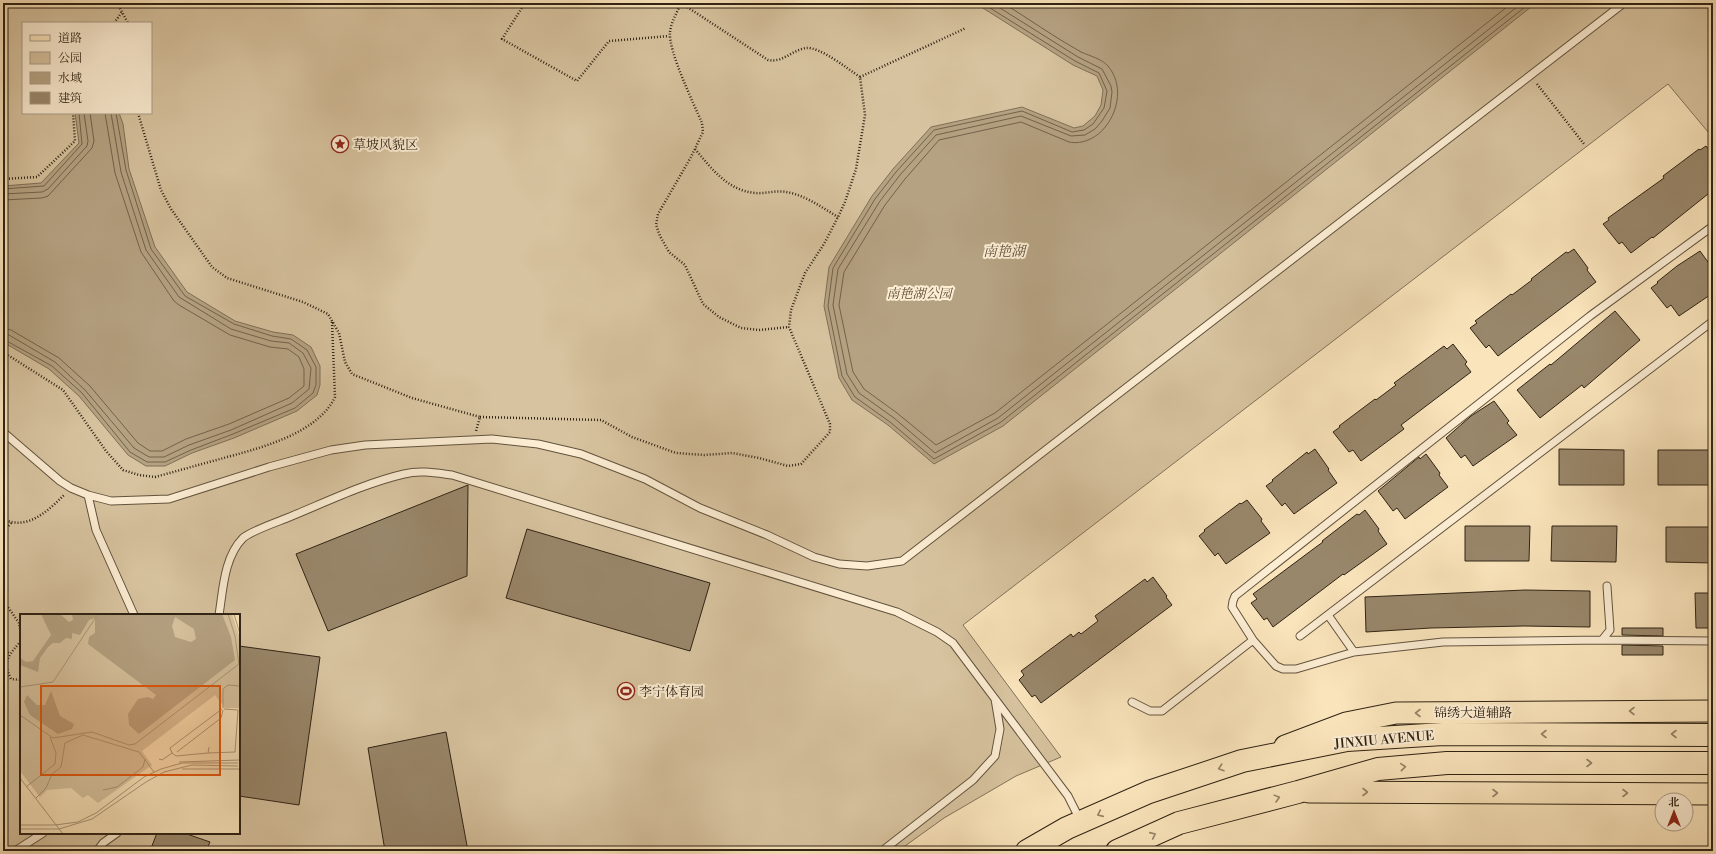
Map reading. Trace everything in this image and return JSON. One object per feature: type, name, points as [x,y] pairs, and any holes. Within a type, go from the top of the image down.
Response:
[{"type":"highway","name":"JINXIU AVENUE","points":[[1027,851],[1081,822],[1149,792],[1242,761],[1347,740],[1436,734],[1713,734]]},
{"type":"highway","points":[[1117,851],[1180,823],[1378,769],[1447,763],[1713,763]]},
{"type":"main road","name":"锦绣大道辅路","points":[[1242,761],[1346,723],[1396,713],[1713,711]]},
{"type":"main road","points":[[1298,792],[1713,794]]},
{"type":"lane","points":[[3,432],[60,481],[71,488],[88,495],[111,501],[169,499],[269,467],[331,450],[365,445],[492,439],[538,444],[581,454],[645,479],[700,508],[768,535],[814,557],[839,564],[867,566],[902,561],[1624,3]]},
{"type":"lane","points":[[1713,226],[1590,316],[1235,596],[1232,608],[1253,640],[1276,666],[1283,669],[1306,667],[1354,652],[1443,642],[1602,640],[1713,641]]},
{"type":"lane","points":[[1300,636],[1713,321]]},
{"type":"lane","points":[[219,614],[225,575],[233,551],[244,537],[267,526],[379,481],[405,473],[427,471],[452,475],[897,612],[937,632],[953,643],[994,697],[1068,796],[1081,822]]},
{"type":"lane","points":[[88,495],[96,530],[134,614]]},
{"type":"lane","points":[[1602,640],[1610,630],[1607,586]]},
{"type":"lane","points":[[1328,615],[1354,652]]},
{"type":"lane","points":[[1132,702],[1150,712],[1162,711],[1253,640]]},
{"type":"lane","points":[[882,851],[974,780],[995,756],[1000,729],[994,697]]},
{"type":"lane","points":[[15,851],[41,834]]},
{"type":"lane","points":[[97,851],[103,843],[116,834]]},
{"type":"path","points":[[117,3],[127,22]]},
{"type":"path","points":[[525,3],[502,39],[577,81],[609,41],[669,36]]},
{"type":"path","points":[[138,114],[161,190],[171,209],[212,267],[227,278],[303,302],[328,314],[339,333],[346,362],[352,374],[412,398],[480,417],[601,420],[632,437],[676,453],[704,455],[732,453],[759,458],[788,466],[801,464],[830,432],[830,424],[789,327],[791,310],[805,273],[824,244],[845,202],[856,169],[866,115],[860,77],[816,48],[806,48],[783,59],[774,61],[768,60],[681,3],[671,25],[669,36],[675,59],[702,123],[702,132],[695,149],[658,214],[656,225],[669,252],[685,265],[703,304],[719,317],[741,328],[759,330],[789,327]]},
{"type":"path","points":[[115,22],[122,12]]},
{"type":"path","points":[[860,77],[966,28]]},
{"type":"path","points":[[1530,75],[1584,144]]},
{"type":"path","points":[[3,179],[37,177],[75,141],[73,114]]},
{"type":"path","points":[[695,149],[719,177],[738,190],[756,193],[785,192],[804,197],[838,217]]},
{"type":"path","points":[[3,352],[63,390],[106,451],[123,470],[139,475],[155,477],[271,444],[302,430],[322,415],[331,404],[334,397],[332,320]]},
{"type":"path","points":[[473,440],[480,417]]},
{"type":"path","points":[[3,519],[11,523],[26,522],[51,508],[71,488]]},
{"type":"path","points":[[3,533],[11,523]]},
{"type":"path","points":[[3,600],[19,623],[20,628]]},
{"type":"path","points":[[20,642],[10,654],[7,660],[6,669],[11,679],[20,680]]},
{"type":"path","points":[[3,648],[10,654]]},
{"type":"green space","name":"南艳湖公园","points":[[3,3],[1713,3],[1713,138],[1668,84],[963,625],[1061,757],[1016,776],[944,818],[898,851],[3,851]]},
{"type":"water","name":"南艳湖","points":[[975,3],[1536,3],[1003,426],[934,464],[888,425],[852,400],[839,378],[824,306],[829,267],[872,196],[893,169],[931,127],[1022,107],[1074,128],[1083,126],[1095,116],[1101,105],[1103,90],[1097,76],[1073,65]]},
{"type":"water","points":[[75,114],[119,114],[123,124],[129,169],[155,247],[187,292],[235,321],[273,332],[293,335],[311,347],[320,366],[320,385],[317,395],[297,411],[234,438],[192,453],[165,466],[146,466],[128,455],[79,396],[49,369],[3,342],[3,186],[41,183],[79,143]]},
{"type":"building","points":[[1706,146],[1713,155],[1713,190],[1653,238],[1652,237],[1631,253],[1622,242],[1619,244],[1603,224],[1609,220],[1608,218],[1664,178],[1663,176],[1699,149],[1700,150]]},
{"type":"building","points":[[1574,249],[1596,282],[1498,356],[1489,345],[1486,348],[1470,328],[1477,323],[1475,321],[1532,280],[1531,279],[1566,252],[1568,253]]},
{"type":"building","points":[[1700,251],[1713,269],[1713,293],[1679,316],[1671,305],[1667,308],[1651,288],[1677,266]]},
{"type":"building","points":[[1615,311],[1640,340],[1584,388],[1582,385],[1540,418],[1517,390],[1550,364],[1551,365]]},
{"type":"building","points":[[1453,344],[1467,362],[1465,364],[1471,372],[1401,425],[1404,429],[1361,461],[1353,450],[1349,452],[1333,432],[1375,399],[1376,400],[1396,385],[1394,383],[1444,346],[1447,349]]},
{"type":"building","points":[[1494,401],[1509,421],[1507,423],[1517,435],[1473,466],[1465,455],[1461,458],[1446,438],[1471,416]]},
{"type":"building","points":[[1315,449],[1337,483],[1294,514],[1285,503],[1282,506],[1266,486],[1307,452],[1308,454]]},
{"type":"building","points":[[1559,449],[1624,450],[1624,485],[1559,485]]},
{"type":"building","points":[[1658,450],[1713,450],[1713,485],[1658,485]]},
{"type":"building","points":[[1426,454],[1448,487],[1405,519],[1397,508],[1393,511],[1378,491],[1419,457],[1420,459]]},
{"type":"building","points":[[468,485],[467,576],[328,631],[296,554]]},
{"type":"building","points":[[1247,500],[1262,519],[1261,521],[1270,533],[1226,564],[1218,553],[1215,556],[1199,536],[1205,531],[1204,530],[1240,503],[1241,504]]},
{"type":"building","points":[[1365,510],[1379,529],[1378,531],[1387,544],[1344,575],[1343,574],[1273,627],[1267,618],[1264,620],[1251,603],[1257,599],[1253,594],[1323,542],[1322,541],[1357,514],[1359,515]]},
{"type":"building","points":[[1465,526],[1530,526],[1529,561],[1465,561]]},
{"type":"building","points":[[1552,526],[1617,526],[1616,562],[1551,561]]},
{"type":"building","points":[[1666,527],[1713,527],[1713,563],[1666,562]]},
{"type":"building","points":[[527,529],[710,583],[690,651],[506,598]]},
{"type":"building","points":[[1153,577],[1172,605],[1041,703],[1035,695],[1032,697],[1019,680],[1024,675],[1021,671],[1071,634],[1073,637],[1079,632],[1081,634],[1098,621],[1095,616],[1145,579],[1147,582]]},
{"type":"building","points":[[1525,590],[1590,591],[1590,627],[1524,626],[1431,628],[1366,632],[1365,597]]},
{"type":"building","points":[[1695,593],[1713,593],[1713,628],[1696,628]]},
{"type":"building","points":[[1622,628],[1663,628],[1663,636],[1622,635]]},
{"type":"building","points":[[1622,645],[1663,646],[1663,655],[1622,655]]},
{"type":"building","points":[[240,646],[320,657],[299,805],[240,796]]},
{"type":"building","points":[[446,732],[468,851],[385,851],[368,748]]},
{"type":"building","points":[[157,834],[187,834],[210,842],[206,851],[150,851]]},
{"type":"place","name":"草坡风貌区","points":[[340,144]]},
{"type":"place","name":"李宁体育园","points":[[626,691]]}]
